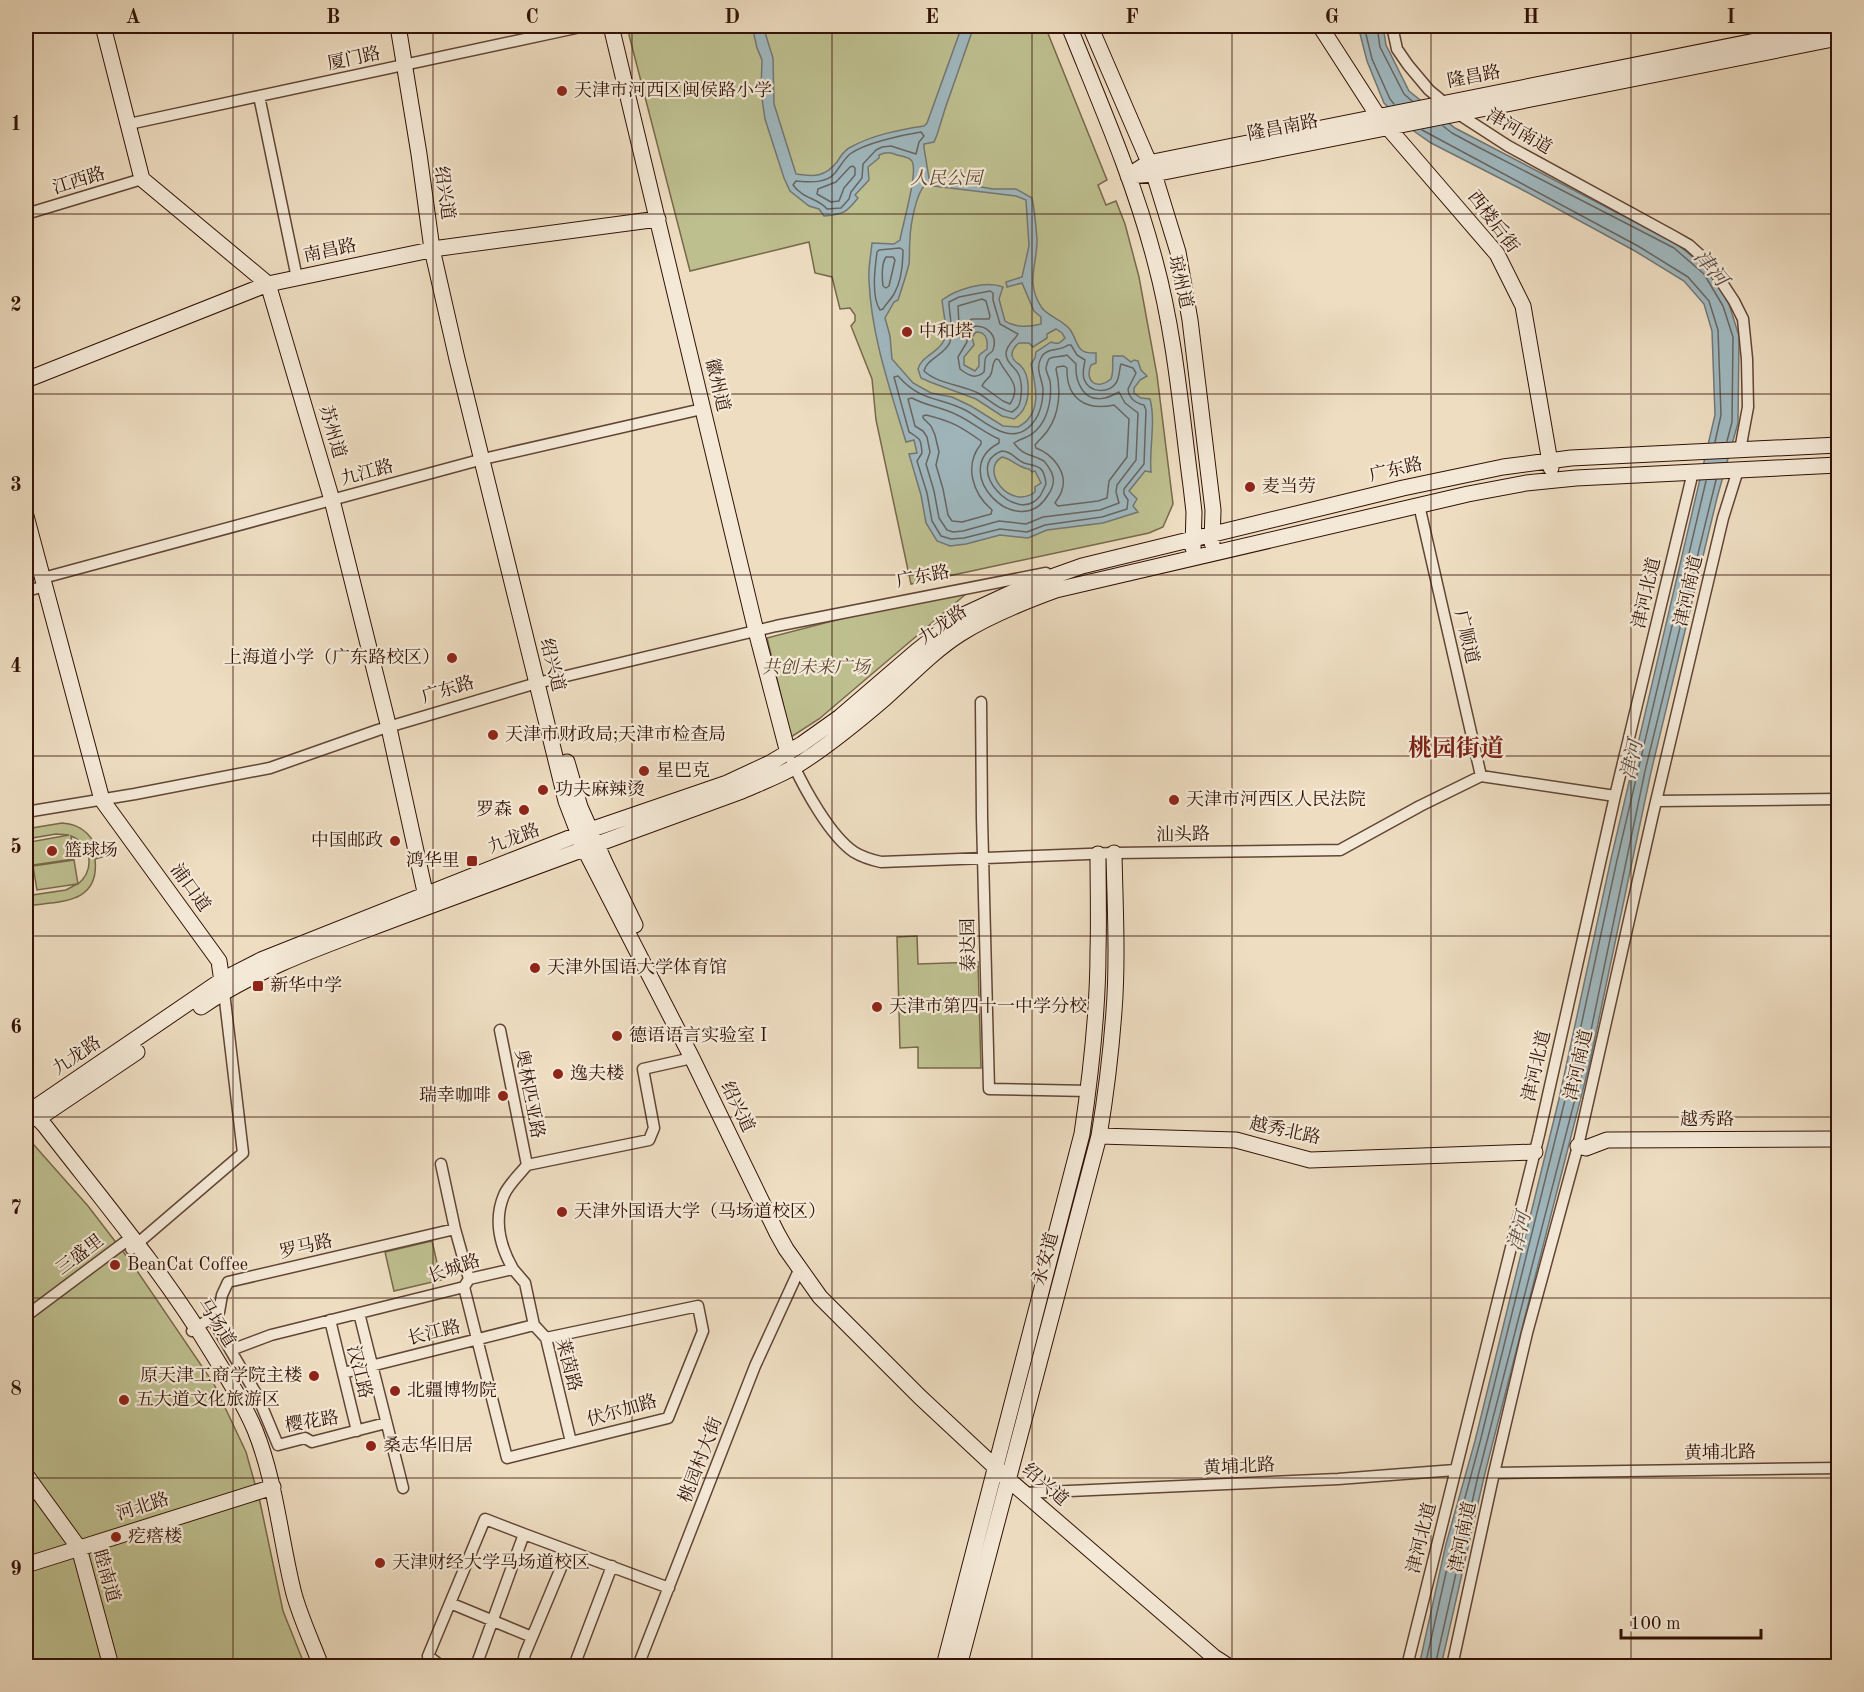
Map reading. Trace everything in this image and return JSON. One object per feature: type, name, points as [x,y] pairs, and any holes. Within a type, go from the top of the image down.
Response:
[{"type":"main road","points":[[103,26],[142,179],[268,284]]},
{"type":"main road","name":"绍兴道","points":[[398,26],[409,65]]},
{"type":"main road","name":"绍兴道","points":[[406,26],[419,154],[457,359],[486,458],[540,682],[575,790],[587,839],[777,1233],[820,1297],[920,1397],[1009,1480],[1214,1658],[1228,1666]]},
{"type":"main road","name":"徽州道","points":[[610,26],[756,631],[791,760]]},
{"type":"main road","name":"琼州道","points":[[1069,26],[1128,176],[1156,263],[1169,321],[1194,512],[1194,540],[1190,559]]},
{"type":"main road","name":"琼州道","points":[[1090,26],[1151,169],[1178,252],[1185,286],[1213,510],[1213,535]]},
{"type":"main road","name":"西楼后街","points":[[1320,26],[1386,121],[1497,254],[1523,306],[1551,460],[1552,480]]},
{"type":"main road","name":"隆昌路","points":[[1386,121],[1830,26]]},
{"type":"main road","name":"隆昌路","points":[[1446,109],[1839,38]]},
{"type":"main road","name":"隆昌南路","points":[[1128,176],[1151,169],[1386,121]]},
{"type":"main road","name":"南昌路","points":[[26,380],[268,284],[436,249],[658,219]]},
{"type":"main road","name":"苏州道","points":[[268,284],[332,500],[389,728],[426,900]]},
{"type":"main road","name":"广东路","points":[[1082,566],[1455,477],[1551,460],[1839,445]]},
{"type":"main road","points":[[1190,559],[1468,494],[1552,480],[1839,465]]},
{"type":"main road","name":"浦口道","points":[[26,516],[102,800],[219,961],[223,986]]},
{"type":"main road","points":[[1209,555],[1213,535]]},
{"type":"main road","name":"九龙路","points":[[32,1112],[223,986],[262,973],[426,900],[791,760],[851,726],[940,648],[975,625],[1020,604],[1076,584],[1190,559]]},
{"type":"main road","name":"九龙路","points":[[791,760],[918,650],[959,618],[1016,590],[1082,566]]},
{"type":"main road","name":"绍兴道","points":[[587,839],[788,1235],[800,1268]]},
{"type":"main road","name":"永安道","points":[[960,1666],[1099,1136],[1109,1074],[1114,1009],[1116,926],[1114,853]]},
{"type":"main road","name":"永安道","points":[[944,1666],[1082,1134],[1089,1091],[1097,983],[1098,854]]},
{"type":"main road","name":"马场道","points":[[32,1112],[37,1130],[131,1245],[194,1330],[246,1427],[269,1488],[301,1615],[321,1666]]},
{"type":"main road","name":"越秀北路","points":[[1099,1136],[1236,1140],[1310,1160],[1534,1152]]},
{"type":"main road","name":"越秀路","points":[[1574,1144],[1586,1148],[1607,1140],[1839,1139]]},
{"type":"main road","name":"睦南道","points":[[26,1475],[79,1548],[111,1666]]},
{"type":"main road","name":"马场道","points":[[269,1488],[286,1592],[296,1626],[312,1666]]},
{"type":"main road","name":"河北路","points":[[26,1564],[269,1488]]},
{"type":"street","name":"厦门路","points":[[129,124],[585,26]]},
{"type":"street","name":"津河南道","points":[[1392,26],[1397,49],[1446,109],[1508,146],[1689,245],[1709,263],[1743,319],[1748,407],[1740,450]]},
{"type":"street","points":[[259,96],[297,278]]},
{"type":"street","name":"江西路","points":[[26,214],[142,179]]},
{"type":"street","name":"九江路","points":[[26,591],[44,582],[486,458],[702,408]]},
{"type":"street","name":"津河南道","points":[[1452,1666],[1527,1333],[1723,518],[1738,470]]},
{"type":"street","name":"津河北道","points":[[1407,1666],[1534,1152],[1615,796],[1693,472]]},
{"type":"street","name":"广顺道","points":[[1419,505],[1481,776]]},
{"type":"street","name":"广东路","points":[[26,812],[270,768],[389,728],[540,682],[756,631],[1082,566]]},
{"type":"street","name":"泰达园","points":[[981,702],[989,1089],[1089,1091]]},
{"type":"street","name":"汕头路","points":[[791,760],[813,802],[835,834],[856,853],[881,862],[1114,853],[1340,850],[1481,776]]},
{"type":"street","points":[[1481,776],[1615,796]]},
{"type":"street","points":[[1656,801],[1839,799]]},
{"type":"street","name":"浦口道","points":[[131,1245],[243,1153],[223,986]]},
{"type":"street","name":"奥林匹亚路","points":[[500,1030],[527,1165]]},
{"type":"street","points":[[527,1165],[650,1140],[654,1128],[643,1069],[692,1058]]},
{"type":"street","points":[[441,1164],[477,1339]]},
{"type":"street","name":"长城路","points":[[231,1350],[271,1335],[359,1313],[513,1269],[502,1250],[498,1221],[504,1194],[527,1165]]},
{"type":"street","name":"罗马路","points":[[194,1330],[219,1312],[222,1295],[228,1282],[455,1229]]},
{"type":"street","name":"三盛里","points":[[26,1316],[131,1245]]},
{"type":"street","name":"桃园村大街","points":[[638,1666],[756,1366],[800,1268]]},
{"type":"street","name":"莱茵路","points":[[513,1269],[525,1282],[534,1325],[546,1338],[571,1442]]},
{"type":"street","name":"伏尔加路","points":[[477,1339],[507,1458],[668,1418],[703,1331],[698,1306],[546,1338]]},
{"type":"street","points":[[359,1313],[403,1488]]},
{"type":"street","points":[[211,1317],[231,1350]]},
{"type":"street","name":"汉江路","points":[[330,1320],[357,1431]]},
{"type":"street","name":"长江路","points":[[343,1373],[534,1325]]},
{"type":"street","name":"樱花路","points":[[231,1350],[258,1397],[278,1445],[305,1438],[312,1442],[386,1424]]},
{"type":"street","name":"黄埔北路","points":[[1494,1473],[1839,1468]]},
{"type":"street","name":"黄埔北路","points":[[1024,1493],[1338,1479],[1455,1470]]},
{"type":"street","points":[[441,1666],[428,1656],[484,1519],[669,1588]]},
{"type":"street","points":[[476,1666],[524,1534]]},
{"type":"street","points":[[522,1666],[568,1551]]},
{"type":"street","points":[[574,1666],[612,1566]]},
{"type":"street","points":[[450,1603],[532,1637]]},
{"type":"green space","name":"人民公园","points":[[631,26],[1045,26],[1107,180],[1098,185],[1106,205],[1116,201],[1125,224],[1139,277],[1157,375],[1173,504],[1163,527],[1149,533],[939,578],[937,570],[924,573],[926,581],[911,584],[876,420],[872,379],[851,326],[855,321],[855,315],[850,308],[840,309],[832,277],[815,273],[809,242],[690,271],[629,35]]},
{"type":"green space","name":"共创未来广场","points":[[966,594],[819,719],[791,737],[767,638],[890,606]]},
{"type":"green space","points":[[62,823],[76,826],[87,833],[102,857],[95,859],[95,874],[91,885],[75,898],[26,906],[26,896],[66,890],[77,884],[37,890],[33,866],[74,860],[78,884],[87,872],[89,858],[87,851],[78,840],[71,836],[74,859],[33,865],[30,842],[69,835],[56,834],[26,839],[26,829]]},
{"type":"green space","points":[[917,936],[918,964],[978,962],[981,1068],[918,1068],[918,1047],[900,1048],[897,937]]},
{"type":"green space","name":"五大道文化旅游区","points":[[26,1136],[88,1206],[131,1262],[214,1384],[246,1452],[260,1502],[283,1611],[305,1666],[26,1666]]},
{"type":"green space","points":[[432,1241],[441,1280],[394,1291],[385,1252]]},
{"type":"water","points":[[752,26],[763,26],[773,58],[774,104],[796,174],[808,176],[828,171],[845,151],[858,143],[885,134],[924,126],[962,26],[974,26],[937,135],[934,142],[924,144],[929,178],[993,189],[1016,189],[1032,198],[1037,240],[1033,282],[1042,308],[1071,331],[1081,350],[1096,353],[1096,363],[1091,365],[1089,371],[1093,383],[1101,384],[1111,379],[1113,356],[1123,356],[1131,362],[1138,361],[1141,370],[1147,376],[1140,380],[1134,388],[1134,393],[1141,398],[1150,399],[1152,426],[1151,472],[1145,471],[1129,491],[1137,499],[1133,506],[1138,512],[1103,523],[1047,530],[1028,538],[1000,535],[950,546],[937,541],[926,523],[921,495],[909,454],[917,453],[914,440],[906,442],[882,362],[873,321],[869,280],[872,243],[894,244],[900,240],[912,185],[913,165],[906,157],[890,153],[881,154],[868,167],[869,180],[855,195],[858,198],[847,210],[824,216],[819,209],[809,206],[790,191],[784,178],[765,119],[761,92],[762,60]],"holes":[[[925,185],[1016,196],[1026,200],[1029,246],[1022,277],[1006,282],[1007,287],[1022,283],[1034,311],[1041,317],[1041,324],[1023,326],[1005,321],[999,299],[1003,287],[980,285],[963,289],[942,300],[944,340],[923,360],[918,369],[921,378],[976,399],[1002,416],[1014,419],[1024,408],[1028,386],[1024,370],[1014,361],[1013,349],[1019,343],[1029,343],[1033,347],[1056,329],[1065,338],[1059,343],[1051,342],[1036,352],[1031,364],[1036,399],[1031,415],[1018,427],[1003,426],[952,397],[931,393],[913,383],[892,359],[890,336],[885,318],[894,302],[898,300],[905,278],[909,264],[910,234],[914,211]],[[979,332],[986,337],[987,342],[987,349],[979,355],[979,366],[975,371],[964,365],[964,357],[974,345],[972,337]],[[1002,457],[1006,458],[1032,472],[1035,471],[1041,483],[1035,487],[1035,492],[1025,496],[1008,493],[996,479],[994,471],[996,463]]]},
{"type":"water","name":"津河","points":[[1358,26],[1383,26],[1386,45],[1409,91],[1455,128],[1677,244],[1709,270],[1729,304],[1739,336],[1738,423],[1717,498],[1651,772],[1589,1066],[1484,1477],[1441,1666],[1419,1666],[1446,1544],[1475,1441],[1559,1099],[1611,859],[1715,415],[1712,331],[1704,304],[1684,281],[1635,251],[1431,143],[1411,129],[1384,103],[1367,61]]},
{"type":"place","name":"天津市河西区闽侯路小学","points":[[562,91]]},
{"type":"place","name":"中和塔","points":[[907,332]]},
{"type":"place","name":"麦当劳","points":[[1250,487]]},
{"type":"place","name":"上海道小学（广东路校区）","points":[[452,658]]},
{"type":"place","name":"天津市财政局;天津市检查局","points":[[493,735]]},
{"type":"place","name":"星巴克","points":[[644,771]]},
{"type":"place","name":"功夫麻辣烫","points":[[543,790]]},
{"type":"place","name":"天津市河西区人民法院","points":[[1174,800]]},
{"type":"place","name":"罗森","points":[[524,810]]},
{"type":"place","name":"中国邮政","points":[[395,841]]},
{"type":"place","name":"篮球场","points":[[52,851]]},
{"type":"place","name":"鸿华里","points":[[472,861]]},
{"type":"place","name":"天津外国语大学体育馆","points":[[535,968]]},
{"type":"place","name":"新华中学","points":[[258,986]]},
{"type":"place","name":"天津市第四十一中学分校","points":[[877,1007]]},
{"type":"place","name":"德语语言实验室 I","points":[[617,1036]]},
{"type":"place","name":"逸夫楼","points":[[558,1074]]},
{"type":"place","name":"瑞幸咖啡","points":[[503,1096]]},
{"type":"place","name":"天津外国语大学（马场道校区）","points":[[562,1212]]},
{"type":"place","name":"BeanCat Coffee","points":[[115,1265]]},
{"type":"place","name":"原天津工商学院主楼","points":[[314,1376]]},
{"type":"place","name":"北疆博物院","points":[[395,1391]]},
{"type":"place","name":"五大道文化旅游区","points":[[124,1400]]},
{"type":"place","name":"桑志华旧居","points":[[371,1446]]},
{"type":"place","name":"疙瘩楼","points":[[116,1537]]},
{"type":"place","name":"天津财经大学马场道校区","points":[[380,1563]]},
{"type":"district","name":"桃园街道","points":[[1456,750]]}]
